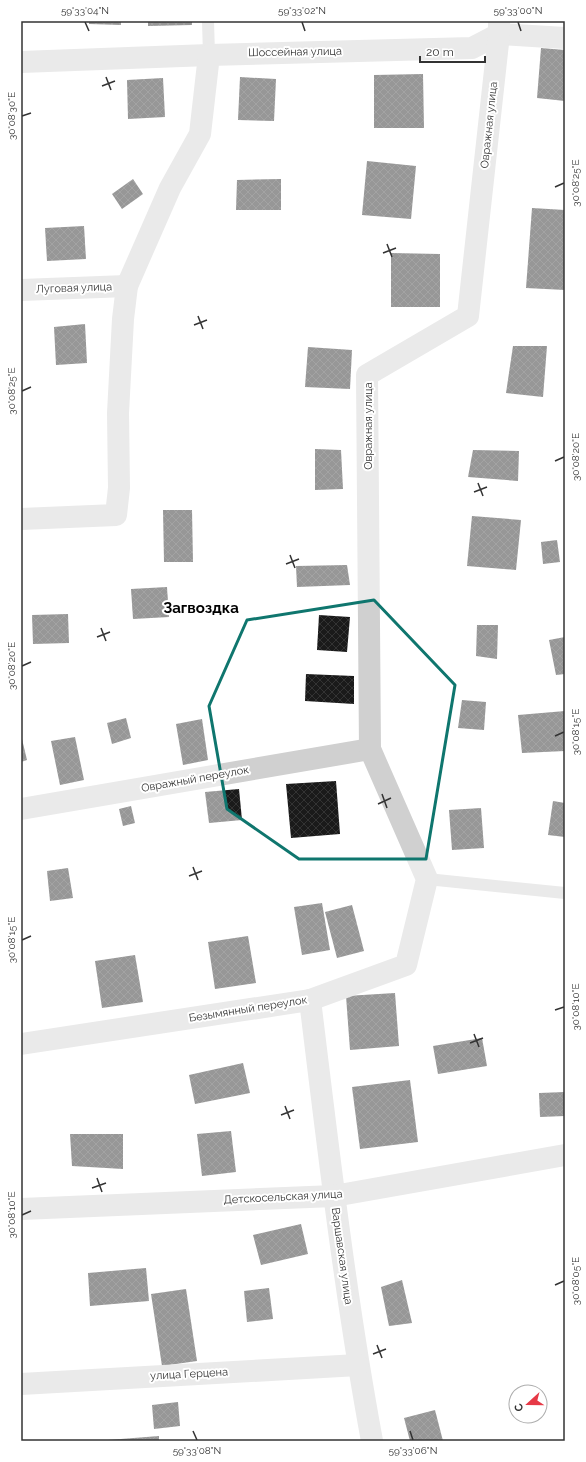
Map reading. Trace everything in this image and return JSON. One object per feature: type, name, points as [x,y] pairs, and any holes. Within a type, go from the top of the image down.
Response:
[{"type":"street","name":"Шоссейная улица","points":[[21,62],[210,54],[472,48],[499,27]]},
{"type":"street","points":[[499,27],[565,38]]},
{"type":"street","name":"Овражная улица","points":[[427,879],[370,749],[367,375],[468,316],[499,27]]},
{"type":"street","points":[[21,519],[116,515],[119,488],[118,413],[123,318],[127,286],[170,188],[200,134],[210,54]]},
{"type":"street","name":"Луговая улица","points":[[21,290],[127,286]]},
{"type":"street","name":"Овражный переулок","points":[[21,809],[370,749]]},
{"type":"street","name":"Безымянный переулок","points":[[21,1044],[310,1000],[406,965],[427,879]]},
{"type":"street","name":"Варшавская улица","points":[[310,1000],[334,1196],[358,1365],[372,1441]]},
{"type":"street","name":"Детскосельская улица","points":[[21,1209],[334,1196],[565,1155]]},
{"type":"street","name":"улица Герцена","points":[[21,1384],[358,1365]]},
{"type":"lane","points":[[208,21],[210,54]]},
{"type":"lane","points":[[427,879],[565,893]]},
{"type":"highlighted area","points":[[374,600],[455,685],[426,859],[299,859],[227,809],[209,706],[247,620]]},
{"type":"building","points":[[89,21],[121,21],[121,25],[89,24]]},
{"type":"building","points":[[148,21],[192,21],[192,25],[148,26]]},
{"type":"building","points":[[541,48],[565,50],[565,101],[537,98]]},
{"type":"building","points":[[423,74],[424,128],[374,128],[374,75]]},
{"type":"building","points":[[240,77],[276,79],[274,121],[238,120]]},
{"type":"building","points":[[163,78],[165,117],[128,119],[127,80]]},
{"type":"building","points":[[367,161],[416,166],[411,219],[362,215]]},
{"type":"building","points":[[133,179],[143,194],[122,209],[112,194]]},
{"type":"building","points":[[281,179],[281,210],[236,210],[237,180]]},
{"type":"building","points":[[532,208],[565,210],[565,290],[526,288]]},
{"type":"building","points":[[84,226],[86,259],[47,261],[45,228]]},
{"type":"building","points":[[391,253],[440,254],[440,307],[391,307]]},
{"type":"building","points":[[85,324],[87,363],[56,365],[54,327]]},
{"type":"building","points":[[513,346],[547,346],[543,397],[506,393]]},
{"type":"building","points":[[308,347],[352,350],[350,389],[305,387]]},
{"type":"building","points":[[315,449],[341,450],[343,489],[315,490]]},
{"type":"building","points":[[473,450],[519,451],[518,481],[468,477]]},
{"type":"building","points":[[163,510],[192,510],[193,562],[164,562]]},
{"type":"building","points":[[472,516],[521,520],[516,570],[467,566]]},
{"type":"building","points":[[557,540],[560,562],[543,564],[541,542]]},
{"type":"building","points":[[347,565],[350,585],[297,587],[296,566]]},
{"type":"building","points":[[167,587],[169,617],[133,619],[131,589]]},
{"type":"building","points":[[68,614],[69,643],[33,644],[32,615]]},
{"type":"building","points":[[319,615],[350,617],[347,652],[317,650]]},
{"type":"building","points":[[477,625],[498,625],[497,659],[476,656]]},
{"type":"building","points":[[565,637],[565,674],[556,675],[549,640]]},
{"type":"building","points":[[306,674],[354,676],[354,704],[305,701]]},
{"type":"building","points":[[462,700],[486,702],[484,730],[458,728]]},
{"type":"building","points":[[565,711],[565,751],[522,753],[518,715]]},
{"type":"building","points":[[126,718],[131,738],[112,744],[107,723]]},
{"type":"building","points":[[202,719],[208,760],[183,765],[176,724]]},
{"type":"building","points":[[75,737],[84,780],[60,785],[51,741]]},
{"type":"building","points":[[22,739],[27,760],[21,762],[21,740]]},
{"type":"building","points":[[336,781],[340,834],[291,838],[286,784]]},
{"type":"building","points":[[239,789],[242,820],[209,823],[205,792]]},
{"type":"building","points":[[553,801],[565,803],[565,837],[548,835]]},
{"type":"building","points":[[131,806],[135,823],[123,826],[119,809]]},
{"type":"building","points":[[481,808],[484,848],[452,850],[449,810]]},
{"type":"building","points":[[68,868],[73,898],[50,901],[47,871]]},
{"type":"building","points":[[322,903],[330,950],[302,955],[294,907]]},
{"type":"building","points":[[352,905],[364,951],[337,958],[325,912]]},
{"type":"building","points":[[248,936],[256,983],[215,989],[208,942]]},
{"type":"building","points":[[135,955],[143,1002],[102,1008],[95,961]]},
{"type":"building","points":[[395,993],[399,1046],[350,1050],[346,996]]},
{"type":"building","points":[[482,1038],[487,1066],[438,1074],[433,1046]]},
{"type":"building","points":[[243,1063],[250,1093],[195,1104],[189,1075]]},
{"type":"building","points":[[410,1080],[418,1142],[360,1149],[352,1087]]},
{"type":"building","points":[[565,1092],[565,1116],[540,1117],[539,1093]]},
{"type":"building","points":[[231,1131],[236,1172],[202,1176],[197,1134]]},
{"type":"building","points":[[70,1134],[123,1134],[123,1169],[72,1166]]},
{"type":"building","points":[[301,1224],[308,1254],[261,1265],[253,1235]]},
{"type":"building","points":[[146,1268],[149,1301],[90,1306],[88,1273]]},
{"type":"building","points":[[402,1280],[412,1323],[389,1326],[381,1287]]},
{"type":"building","points":[[269,1288],[273,1319],[247,1322],[244,1291]]},
{"type":"building","points":[[186,1289],[197,1361],[162,1366],[151,1294]]},
{"type":"building","points":[[178,1402],[180,1426],[154,1429],[152,1405]]},
{"type":"building","points":[[435,1410],[443,1441],[410,1441],[404,1418]]},
{"type":"building","points":[[159,1436],[159,1441],[108,1441],[108,1440]]},
{"type":"district","name":"Загвоздка","points":[[201,608]]}]
